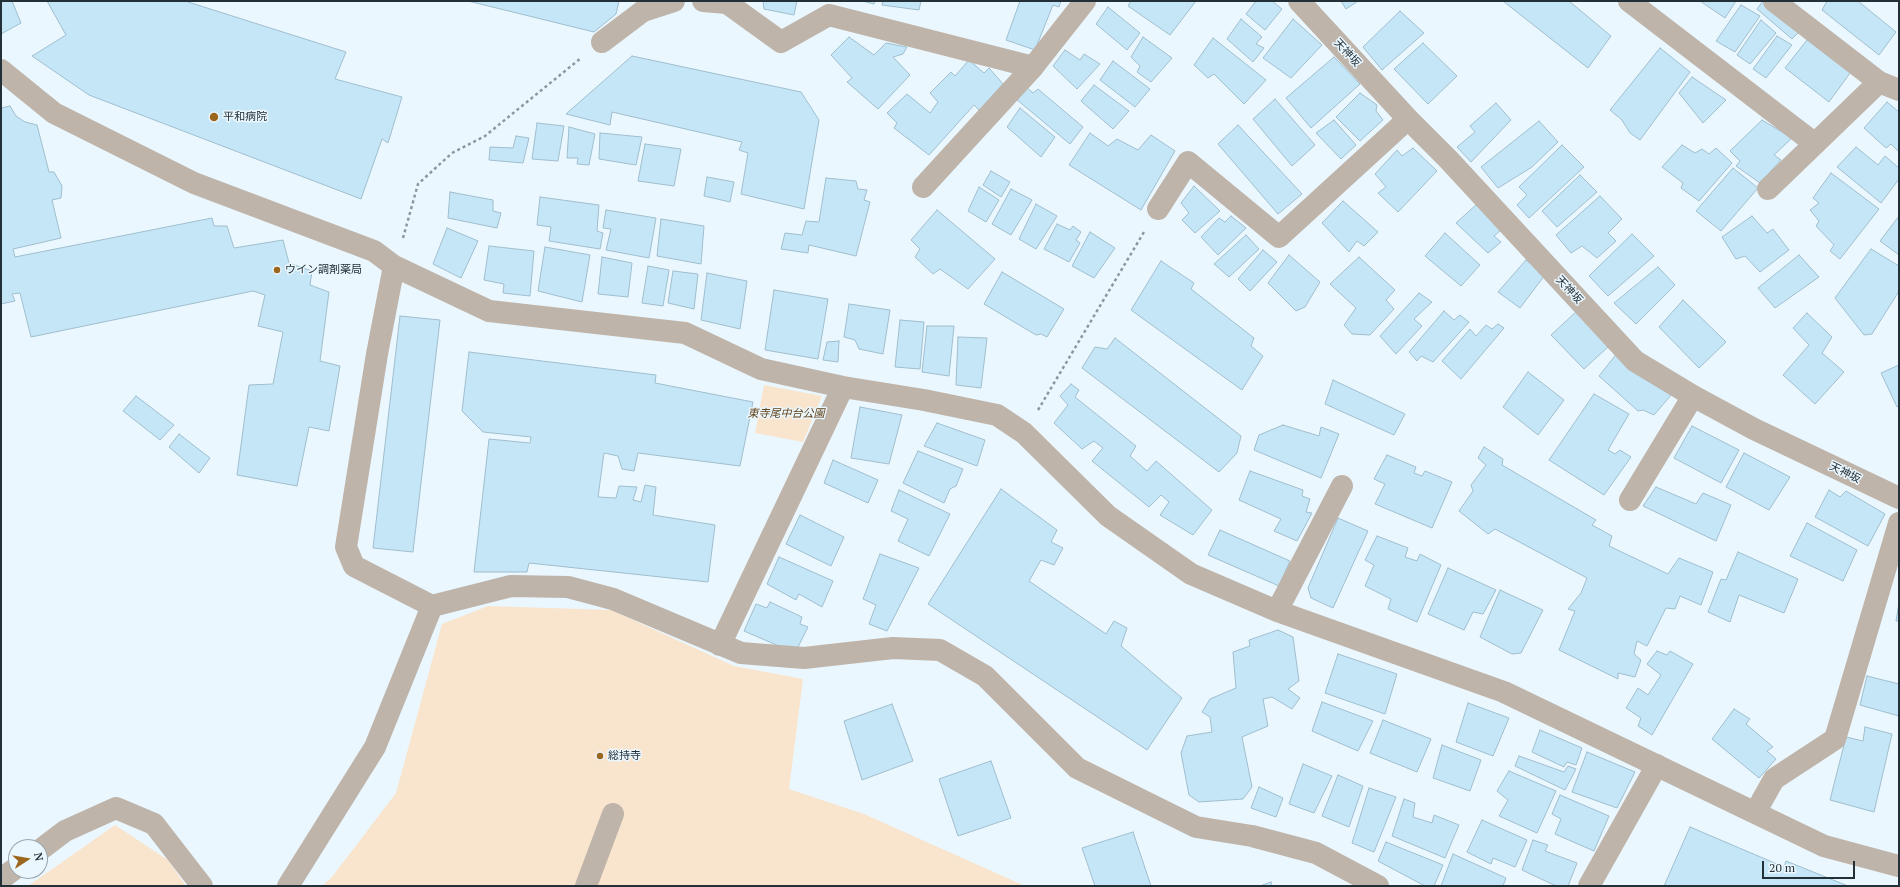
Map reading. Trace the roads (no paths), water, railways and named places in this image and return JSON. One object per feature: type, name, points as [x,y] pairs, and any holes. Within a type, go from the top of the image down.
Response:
[{"type":"street","points":[[602,42],[644,6],[674,1]]},
{"type":"street","points":[[703,1],[727,3],[781,42],[829,15],[1033,67]]},
{"type":"street","points":[[923,187],[1033,67],[1085,1]]},
{"type":"street","name":"天神坂","points":[[1299,1],[1635,361],[1693,396],[1754,429],[1899,498]]},
{"type":"street","points":[[1629,1],[1814,143]]},
{"type":"street","points":[[1774,1],[1879,82],[1899,90]]},
{"type":"street","points":[[1,70],[54,113],[194,183],[374,251],[394,266],[489,311],[685,333],[761,369],[843,387],[924,400],[997,415],[1024,433],[1108,516],[1191,574],[1277,611],[1504,692],[1824,846],[1899,866]]},
{"type":"street","points":[[1768,189],[1879,82]]},
{"type":"street","points":[[1158,209],[1188,162],[1279,237],[1408,119]]},
{"type":"street","points":[[394,266],[377,354],[346,547],[354,566],[432,606],[511,586],[568,587],[613,599],[741,653],[804,658],[893,648],[940,650],[985,676],[1077,768],[1196,827],[1252,836],[1316,853],[1378,886]]},
{"type":"street","points":[[720,645],[843,387]]},
{"type":"street","points":[[1630,500],[1693,396]]},
{"type":"street","points":[[1277,611],[1342,486]]},
{"type":"street","points":[[1755,813],[1774,780],[1835,739],[1899,523]]},
{"type":"street","points":[[288,886],[375,747],[432,606]]},
{"type":"street","points":[[1589,886],[1657,765]]},
{"type":"street","points":[[48,844],[65,831],[116,808],[154,824],[202,886]]},
{"type":"street","points":[[586,886],[613,814]]},
{"type":"place","name":"平和病院","points":[[214,117]]},
{"type":"place","name":"ウイン調剤薬局","points":[[277,270]]},
{"type":"place","name":"総持寺","points":[[600,756]]},
{"type":"park label","name":"東寺尾中台公園","points":[[786,414]]}]
